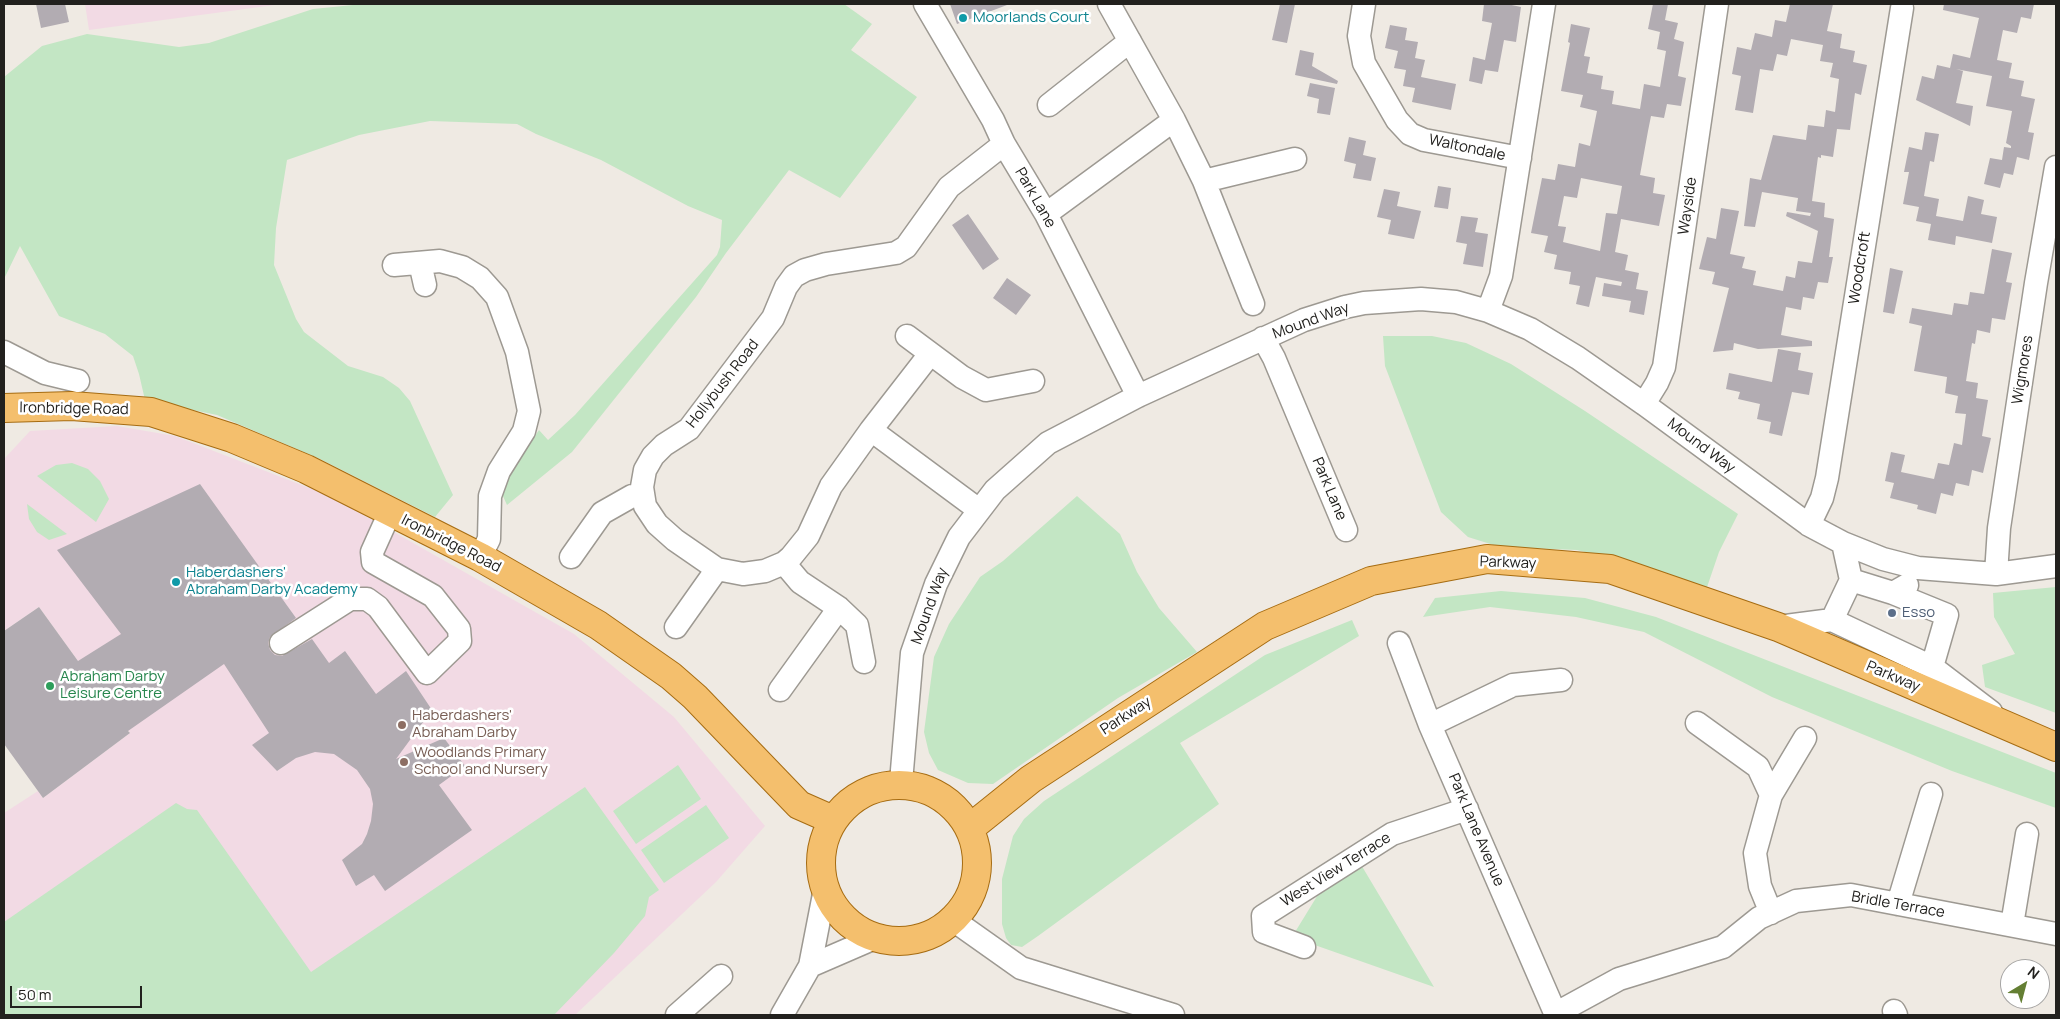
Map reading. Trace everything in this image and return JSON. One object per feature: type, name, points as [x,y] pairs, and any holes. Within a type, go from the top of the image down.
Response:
[{"type":"main road","name":"Ironbridge Road","points":[[4,408],[72,406],[151,412],[232,438],[306,469],[480,557],[598,625],[670,676],[694,697],[799,804],[833,820]]},
{"type":"main road","name":"Parkway","points":[[970,828],[1030,779],[1264,626],[1371,581],[1487,559],[1610,569],[1778,627],[2056,747]]},
{"type":"main road","points":[[901,782],[936,793],[958,810],[970,828],[978,867],[969,901],[956,922],[915,941],[890,942],[857,931],[834,908],[822,883],[820,856],[833,820],[856,797],[884,786],[901,782]]},
{"type":"street","name":"Park Lane","points":[[925,4],[1046,214],[1138,396]]},
{"type":"street","points":[[1109,4],[1174,120],[1204,181],[1253,304]]},
{"type":"street","name":"Waltondale","points":[[1364,4],[1359,36],[1364,62],[1396,120],[1410,134],[1424,140],[1520,158]]},
{"type":"street","name":"Waltondale","points":[[1488,311],[1501,276],[1544,4]]},
{"type":"street","name":"Wayside","points":[[1644,404],[1657,384],[1664,367],[1717,4]]},
{"type":"street","name":"Woodcroft","points":[[1809,525],[1822,498],[1827,478],[1902,8]]},
{"type":"street","points":[[1049,104],[1130,41]]},
{"type":"street","points":[[1046,214],[1174,120]]},
{"type":"street","name":"Hollybush Road","points":[[930,354],[870,430],[831,486],[808,536],[792,557],[784,563],[765,571],[743,574],[717,569],[694,555],[657,524],[645,506],[642,487],[645,470],[653,456],[664,445],[689,429],[773,318],[786,288],[794,276],[805,270],[826,264],[896,253],[906,246],[949,187],[1004,144]]},
{"type":"street","points":[[1204,181],[1295,160]]},
{"type":"street","name":"Wigmores","points":[[1996,574],[1999,522],[2056,167]]},
{"type":"street","points":[[394,265],[440,261],[462,267],[480,278],[497,297],[519,361],[529,411],[524,431],[499,472],[490,496],[489,539],[480,557]]},
{"type":"street","points":[[420,263],[425,285]]},
{"type":"street","name":"Mound Way","points":[[901,782],[912,653],[936,584],[959,537],[995,490],[1048,443],[1138,396],[1263,338],[1304,320],[1345,307],[1382,301],[1434,300],[1472,306],[1530,329],[1552,341],[1644,404],[1809,525],[1843,543],[1883,559],[1918,568],[1996,574],[2056,566]]},
{"type":"street","points":[[907,336],[962,377],[986,390],[1033,381]]},
{"type":"street","name":"Park Lane","points":[[1263,338],[1274,358],[1346,530]]},
{"type":"street","points":[[4,352],[46,373],[78,380]]},
{"type":"street","points":[[870,430],[979,510]]},
{"type":"street","points":[[571,557],[602,513],[632,496],[643,496]]},
{"type":"street","points":[[281,643],[350,600],[367,599],[378,607],[427,673],[460,641],[459,628],[434,596],[373,562],[372,552],[390,512]]},
{"type":"street","points":[[1832,620],[1850,580],[1843,543]]},
{"type":"street","points":[[784,563],[800,582],[839,608],[857,625],[864,662]]},
{"type":"street","points":[[1893,592],[1912,582],[1918,568]]},
{"type":"street","points":[[676,626],[717,569]]},
{"type":"street","points":[[1850,580],[1893,592],[1947,615],[1932,667]]},
{"type":"street","points":[[780,690],[839,608]]},
{"type":"street","points":[[1778,627],[1832,620],[1932,667],[2012,728]]},
{"type":"street","name":"Park Lane Avenue","points":[[1398,643],[1430,725],[1556,1015]]},
{"type":"street","points":[[1430,725],[1513,685],[1562,680]]},
{"type":"street","points":[[1697,723],[1758,767],[1772,795]]},
{"type":"street","points":[[1771,913],[1760,886],[1755,852],[1772,795],[1805,738]]},
{"type":"street","points":[[1898,904],[1931,794]]},
{"type":"street","name":"West View Terrace","points":[[1304,947],[1264,932],[1263,916],[1392,834],[1467,809]]},
{"type":"street","points":[[2012,925],[2027,834]]},
{"type":"street","points":[[782,1015],[810,966],[825,889]]},
{"type":"street","name":"Bridle Terrace","points":[[1556,1015],[1620,979],[1723,947],[1759,918],[1796,902],[1851,895],[2056,934]]},
{"type":"street","points":[[956,922],[1022,968],[1173,1015]]},
{"type":"street","points":[[810,966],[877,937]]},
{"type":"street","points":[[677,1015],[721,976]]},
{"type":"shaded area","points":[[85,4],[282,4],[89,30]]},
{"type":"shaded area","name":"Haberdashers' Abraham Darby","points":[[117,426],[175,436],[330,496],[574,634],[674,717],[765,826],[716,882],[575,1015],[4,1015],[4,813],[38,791],[43,798],[130,733],[39,607],[4,631],[4,459],[30,431]]},
{"type":"green space","points":[[363,4],[844,4],[872,24],[851,50],[917,97],[840,198],[789,170],[726,253],[696,297],[572,452],[507,505],[502,494],[509,474],[539,430],[548,440],[575,415],[717,255],[720,247],[722,220],[688,206],[601,160],[536,134],[517,124],[430,121],[359,135],[287,160],[276,228],[274,265],[296,319],[304,332],[348,366],[383,377],[399,388],[410,401],[453,495],[435,517],[320,459],[217,415],[145,400],[133,356],[105,334],[59,316],[20,246],[4,279],[4,77],[42,46],[87,34],[179,47],[209,43],[313,9]]},
{"type":"green space","points":[[1383,336],[1432,336],[1466,343],[1511,364],[1585,411],[1738,514],[1719,552],[1705,593],[1620,561],[1577,550],[1500,547],[1468,537],[1441,512],[1385,366]]},
{"type":"green space","points":[[72,463],[88,469],[100,481],[109,499],[96,522],[37,476],[56,465]]},
{"type":"green space","points":[[1077,496],[1120,534],[1137,572],[1159,608],[1197,652],[1118,698],[993,784],[968,783],[938,770],[929,753],[924,732],[934,657],[949,624],[980,577],[1003,561]]},
{"type":"green space","points":[[27,504],[67,534],[49,540],[37,532],[29,519]]},
{"type":"green space","points":[[2056,587],[2056,713],[1985,687],[1982,665],[2015,654],[1994,617],[1993,593]]},
{"type":"green space","points":[[1501,591],[1585,598],[1656,617],[2056,773],[2056,808],[1952,771],[1772,697],[1644,632],[1576,617],[1490,607],[1423,617],[1435,598]]},
{"type":"green space","points":[[1352,620],[1359,636],[1180,743],[1219,804],[1022,947],[1011,945],[1006,938],[1002,924],[1002,879],[1013,836],[1024,819],[1044,801],[1265,655]]},
{"type":"green space","points":[[678,765],[701,799],[636,844],[613,811]]},
{"type":"green space","points":[[585,787],[659,890],[649,897],[645,916],[614,953],[554,1015],[4,1015],[4,922],[176,803],[187,809],[197,810],[311,972]]},
{"type":"green space","points":[[706,805],[729,838],[664,883],[641,850]]},
{"type":"green space","points":[[1360,863],[1434,987],[1292,937],[1319,893]]},
{"type":"building","points":[[36,4],[65,4],[69,22],[41,28]]},
{"type":"building","name":"Moorlands Court","points":[[950,4],[1006,4],[1007,5],[957,24]]},
{"type":"building","points":[[1280,4],[1295,4],[1287,43],[1272,40]]},
{"type":"building","points":[[1484,4],[1507,4],[1521,7],[1516,42],[1504,40],[1498,72],[1485,70],[1482,84],[1469,81],[1473,57],[1485,60],[1492,23],[1482,21]]},
{"type":"building","points":[[1653,4],[1668,4],[1665,20],[1678,23],[1674,39],[1684,42],[1678,76],[1686,78],[1681,106],[1667,104],[1664,118],[1651,116],[1648,131],[1640,175],[1655,178],[1653,193],[1665,195],[1659,226],[1621,219],[1615,252],[1628,255],[1625,270],[1639,273],[1636,289],[1648,291],[1644,315],[1629,312],[1631,301],[1602,296],[1604,283],[1621,286],[1622,282],[1596,277],[1589,307],[1576,304],[1580,286],[1569,284],[1571,272],[1554,269],[1557,255],[1544,252],[1548,236],[1531,233],[1542,178],[1555,180],[1558,164],[1575,167],[1579,143],[1590,146],[1597,111],[1580,107],[1583,95],[1561,91],[1570,43],[1568,42],[1571,24],[1590,28],[1584,56],[1590,57],[1587,73],[1603,76],[1601,89],[1614,91],[1612,104],[1640,109],[1644,84],[1660,87],[1666,51],[1657,49],[1660,32],[1648,29]],"holes":[[[1581,178],[1622,186],[1617,214],[1606,213],[1600,251],[1563,242],[1566,227],[1558,226],[1564,196],[1577,198]]]},
{"type":"building","points":[[1790,4],[1833,4],[1827,31],[1842,34],[1840,48],[1855,51],[1853,62],[1867,65],[1861,95],[1855,93],[1850,130],[1837,129],[1833,157],[1821,155],[1821,158],[1818,157],[1812,201],[1825,203],[1824,217],[1834,219],[1829,257],[1833,257],[1828,283],[1818,282],[1814,299],[1803,297],[1801,310],[1786,307],[1781,335],[1812,341],[1812,346],[1758,349],[1734,343],[1733,350],[1713,352],[1729,288],[1712,284],[1715,272],[1699,269],[1707,237],[1716,239],[1721,208],[1739,211],[1730,254],[1745,257],[1742,268],[1756,271],[1753,285],[1783,291],[1786,276],[1795,278],[1798,261],[1812,263],[1818,231],[1786,216],[1787,212],[1810,216],[1811,213],[1796,211],[1798,198],[1762,192],[1755,227],[1744,226],[1750,178],[1761,180],[1773,135],[1806,140],[1808,125],[1824,127],[1826,110],[1835,112],[1839,79],[1830,77],[1833,63],[1820,61],[1823,45],[1791,39],[1787,56],[1777,54],[1773,71],[1760,69],[1753,113],[1735,110],[1741,76],[1732,74],[1737,47],[1751,50],[1755,33],[1772,37],[1775,20],[1786,22]]},
{"type":"building","points":[[1944,4],[2034,4],[2031,19],[2021,17],[2017,33],[2003,30],[1997,60],[2012,63],[2009,78],[2024,81],[2021,96],[2035,99],[2028,132],[2034,133],[2029,160],[2017,157],[2013,175],[2004,173],[2000,188],[1984,184],[1990,158],[2002,160],[2004,147],[2011,148],[2006,143],[2012,111],[1986,106],[1992,76],[1956,69],[1963,71],[1956,103],[1973,106],[1970,126],[1916,100],[1922,76],[1934,79],[1937,65],[1950,68],[1953,54],[1970,58],[1979,18],[1943,10]]},
{"type":"building","points":[[1390,25],[1407,28],[1405,40],[1418,42],[1415,58],[1425,60],[1421,77],[1456,84],[1451,110],[1412,102],[1415,88],[1403,86],[1406,70],[1394,68],[1398,51],[1385,48]]},
{"type":"building","points":[[1300,50],[1314,53],[1312,66],[1338,81],[1337,84],[1295,75]]},
{"type":"building","points":[[1310,83],[1335,88],[1330,115],[1317,113],[1319,99],[1307,96]]},
{"type":"building","points":[[1925,132],[1939,134],[1934,162],[1930,161],[1924,196],[1939,199],[1936,216],[1963,221],[1968,196],[1984,200],[1981,214],[1997,217],[1992,243],[1956,236],[1955,245],[1928,240],[1931,224],[1916,221],[1919,207],[1903,204],[1909,172],[1904,172],[1909,147],[1922,150]]},
{"type":"building","points":[[1349,137],[1366,141],[1363,155],[1376,158],[1371,181],[1353,178],[1356,164],[1344,161]]},
{"type":"building","points":[[1438,186],[1451,188],[1448,209],[1434,207]]},
{"type":"building","points":[[1384,189],[1400,192],[1397,206],[1421,211],[1414,239],[1388,234],[1391,220],[1377,217]]},
{"type":"building","points":[[968,214],[999,259],[983,270],[952,225]]},
{"type":"building","points":[[1461,216],[1478,218],[1475,232],[1488,234],[1483,267],[1463,264],[1467,244],[1456,242]]},
{"type":"building","points":[[1992,249],[2012,253],[2006,282],[2012,283],[2005,320],[1992,318],[1990,333],[1977,330],[1975,344],[1972,343],[1966,381],[1978,383],[1976,398],[1988,400],[1982,436],[1991,438],[1983,473],[1972,470],[1969,486],[1956,483],[1953,496],[1941,493],[1936,514],[1917,509],[1918,505],[1890,498],[1894,483],[1885,481],[1891,452],[1905,455],[1901,472],[1934,479],[1938,463],[1949,465],[1954,443],[1962,445],[1966,414],[1955,413],[1958,396],[1945,393],[1947,377],[1914,371],[1922,326],[1909,323],[1912,308],[1952,315],[1954,303],[1968,305],[1970,292],[1984,294]]},
{"type":"building","points":[[1890,268],[1903,271],[1894,314],[1883,312]]},
{"type":"building","points":[[1007,278],[1031,295],[1016,315],[993,298]]},
{"type":"building","points":[[1778,349],[1801,353],[1798,370],[1813,373],[1809,395],[1792,392],[1782,436],[1769,433],[1771,422],[1757,419],[1760,404],[1738,399],[1740,392],[1726,389],[1729,373],[1772,382]]},
{"type":"building","points":[[200,484],[296,618],[270,637],[268,643],[270,650],[275,655],[282,656],[312,639],[329,663],[345,651],[376,694],[406,671],[432,710],[396,759],[444,738],[465,766],[439,785],[472,830],[385,891],[374,875],[356,886],[342,860],[362,844],[371,821],[373,804],[370,789],[357,770],[334,754],[315,752],[296,758],[277,771],[252,745],[269,733],[224,664],[128,731],[130,733],[43,798],[4,744],[4,631],[39,607],[78,661],[121,634],[57,550]]},
{"type":"place","name":"Moorlands Court","points":[[963,18]]},
{"type":"place","name":"Haberdashers' Abraham Darby Academy","points":[[176,582]]},
{"type":"place","name":"Esso","points":[[1892,613]]},
{"type":"place","name":"Abraham Darby Leisure Centre","points":[[50,686]]},
{"type":"place","name":"Haberdashers' Abraham Darby","points":[[402,725]]},
{"type":"place","name":"Woodlands Primary School and Nursery","points":[[404,762]]}]
